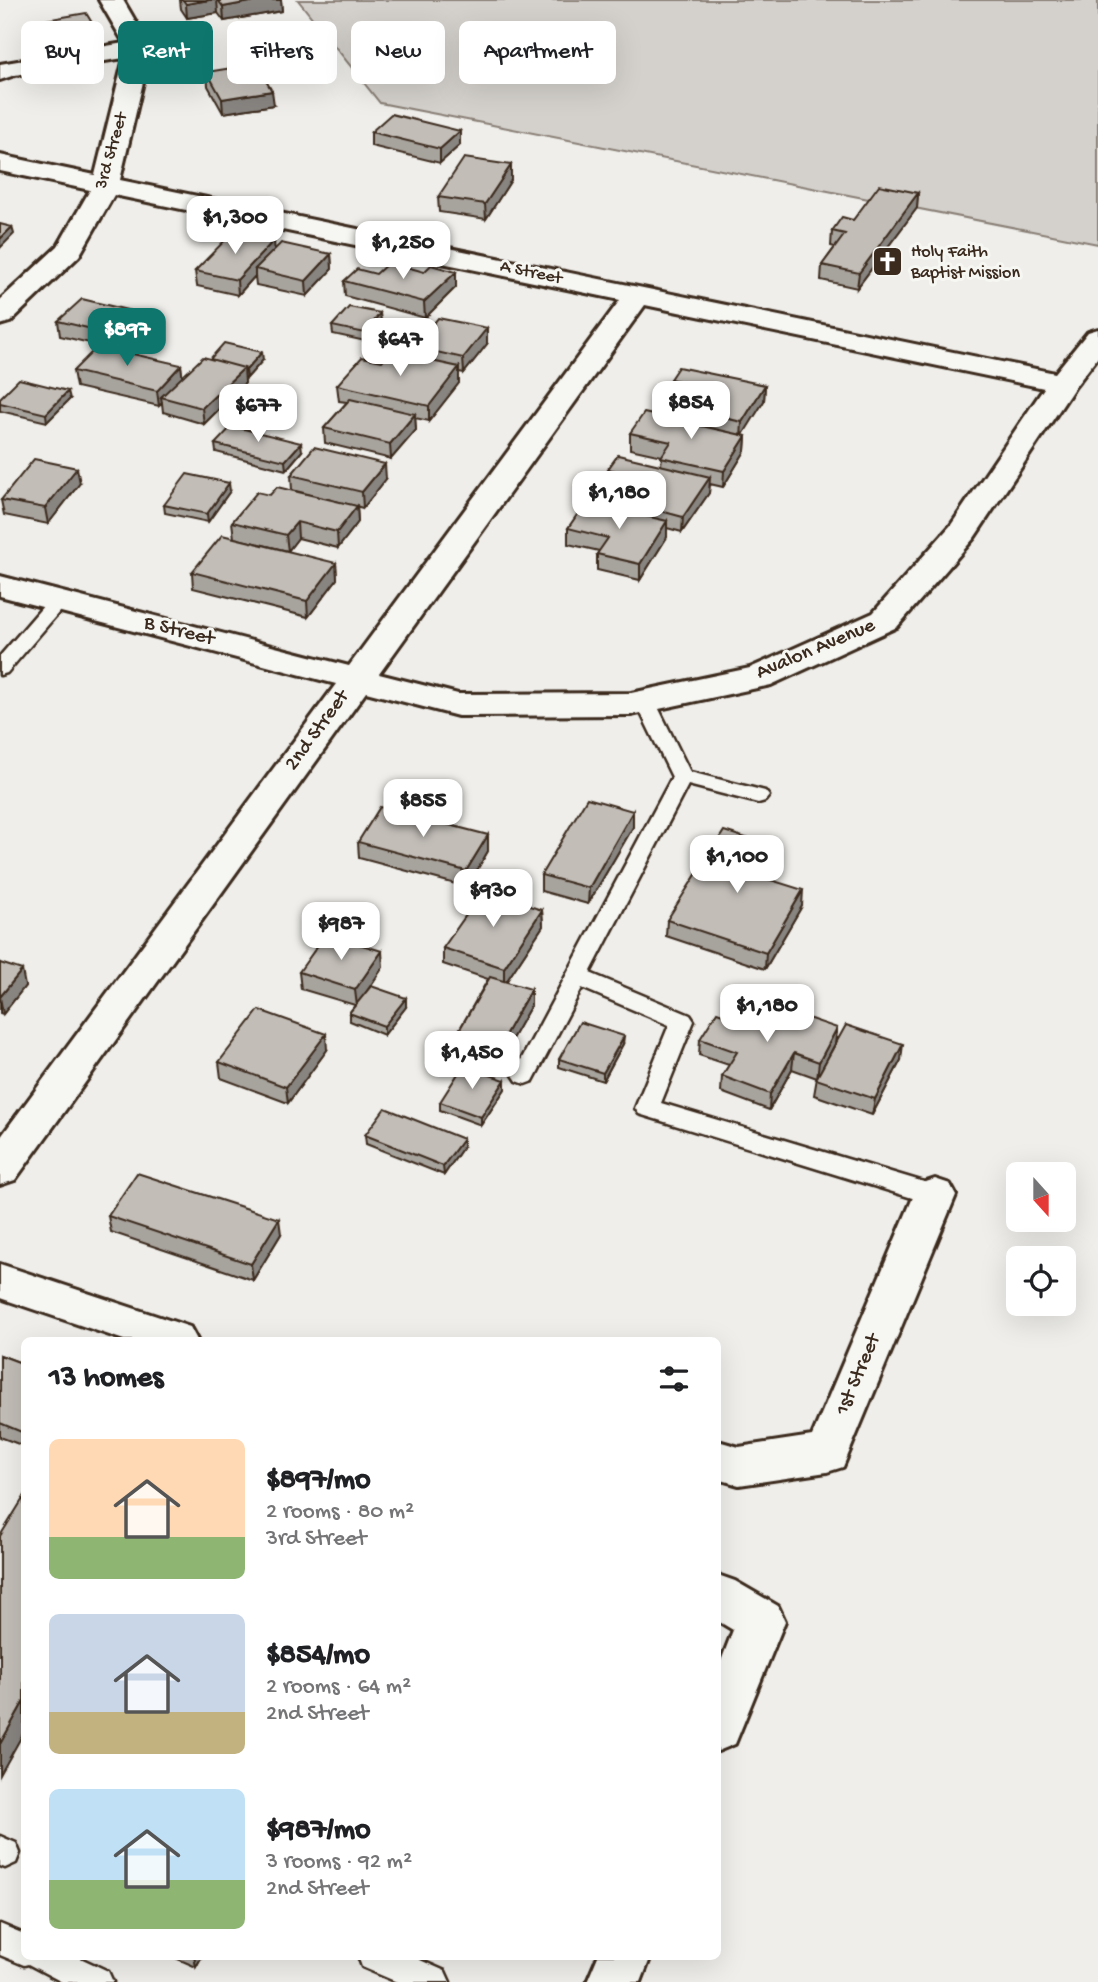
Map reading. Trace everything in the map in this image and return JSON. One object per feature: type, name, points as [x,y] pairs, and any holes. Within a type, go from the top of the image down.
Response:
[{"type":"street","points":[[111,0],[124,21]]},
{"type":"street","points":[[0,73],[8,69],[118,51]]},
{"type":"street","name":"3rd Street","points":[[0,316],[69,250],[106,185],[130,84]]},
{"type":"street","name":"A Street","points":[[0,163],[1062,383]]},
{"type":"street","name":"2nd Street","points":[[0,1169],[638,295]]},
{"type":"street","name":"Avalon Avenue","points":[[358,677],[458,705],[631,704],[759,677],[885,620],[963,531],[1062,383],[1098,338]]},
{"type":"street","name":"B Street","points":[[0,586],[358,677]]},
{"type":"street","name":"1st Street","points":[[721,1461],[739,1466],[827,1453],[935,1195]]},
{"type":"street","points":[[0,1281],[166,1337]]},
{"type":"street","points":[[721,1598],[761,1621],[721,1721]]},
{"type":"street","points":[[614,1982],[623,1960]]},
{"type":"lane","points":[[0,669],[58,601]]},
{"type":"lane","points":[[646,701],[682,777]]},
{"type":"lane","points":[[682,777],[758,796]]},
{"type":"lane","points":[[525,1075],[682,777]]},
{"type":"lane","points":[[579,977],[682,1021],[648,1108],[935,1195]]},
{"type":"lane","points":[[0,1939],[21,1949]]},
{"type":"lane","points":[[49,1960],[97,1982]]},
{"type":"lane","points":[[382,1960],[434,1982]]},
{"type":"shaded area","points":[[298,0],[1098,0],[1098,244],[380,103],[365,84],[445,84],[445,21],[351,21],[351,67],[337,49],[337,21],[315,21]]},
{"type":"building","points":[[183,0],[209,0],[186,4]]},
{"type":"building","points":[[218,0],[261,0],[223,7]]},
{"type":"building","points":[[86,13],[91,21],[40,21]]},
{"type":"building","points":[[227,69],[227,84],[268,84],[272,91],[222,99],[213,83],[213,71]]},
{"type":"building","points":[[391,114],[460,131],[440,149],[371,132]]},
{"type":"building","points":[[464,158],[511,165],[485,204],[438,197]]},
{"type":"building","points":[[879,185],[918,193],[859,273],[822,265],[845,234],[832,231],[842,217],[853,220]]},
{"type":"building","points":[[0,224],[12,227],[0,239]]},
{"type":"building","points":[[233,232],[274,240],[237,280],[195,271]]},
{"type":"building","points":[[281,243],[331,254],[306,281],[255,269]]},
{"type":"building","points":[[389,262],[424,272],[431,265],[456,272],[424,302],[344,281],[357,269],[376,274]]},
{"type":"building","points":[[82,299],[144,314],[121,336],[58,321]]},
{"type":"building","points":[[349,307],[380,313],[365,333],[332,326]]},
{"type":"building","points":[[438,318],[487,328],[463,358],[414,347]]},
{"type":"building","points":[[224,343],[262,352],[246,370],[210,359]]},
{"type":"building","points":[[98,346],[181,365],[157,391],[73,371]]},
{"type":"building","points":[[390,352],[459,367],[429,406],[337,385],[362,357],[382,361]]},
{"type":"building","points":[[203,357],[244,368],[202,408],[161,397]]},
{"type":"building","points":[[678,367],[765,385],[742,422],[703,413],[709,403],[690,399],[698,385],[670,379]]},
{"type":"building","points":[[19,379],[68,391],[46,414],[0,403],[0,398]]},
{"type":"building","points":[[350,399],[415,414],[390,444],[324,428]]},
{"type":"building","points":[[644,413],[746,436],[724,471],[661,457],[671,442],[630,433]]},
{"type":"building","points":[[232,426],[301,443],[285,461],[215,444]]},
{"type":"building","points":[[314,447],[385,464],[362,492],[291,475]]},
{"type":"building","points":[[618,455],[710,477],[683,517],[642,506],[650,495],[629,490],[639,477],[608,469]]},
{"type":"building","points":[[34,459],[77,468],[45,508],[1,500]]},
{"type":"building","points":[[187,474],[229,483],[207,514],[164,505]]},
{"type":"building","points":[[277,487],[357,506],[337,532],[297,522],[286,535],[232,522],[257,492],[270,495]]},
{"type":"building","points":[[586,502],[667,521],[640,564],[597,554],[608,538],[568,528]]},
{"type":"building","points":[[222,535],[336,563],[307,601],[192,572]]},
{"type":"building","points":[[587,798],[633,811],[589,888],[541,875]]},
{"type":"building","points":[[380,807],[488,835],[466,871],[358,842]]},
{"type":"building","points":[[724,831],[777,848],[758,876],[803,890],[766,953],[667,920]]},
{"type":"building","points":[[483,891],[542,910],[504,968],[443,948]]},
{"type":"building","points":[[326,934],[382,951],[355,990],[299,972]]},
{"type":"building","points":[[0,963],[22,970],[0,997]]},
{"type":"building","points":[[490,977],[531,989],[496,1051],[454,1039]]},
{"type":"building","points":[[371,986],[406,998],[384,1026],[349,1013]]},
{"type":"building","points":[[764,1003],[837,1028],[819,1062],[794,1053],[770,1094],[722,1076],[737,1052],[700,1039],[717,1012],[751,1024]]},
{"type":"building","points":[[259,1010],[326,1034],[286,1087],[219,1062]]},
{"type":"building","points":[[580,1022],[624,1036],[603,1073],[559,1059]]},
{"type":"building","points":[[846,1025],[903,1044],[875,1099],[816,1079]]},
{"type":"building","points":[[463,1066],[505,1080],[481,1117],[440,1102]]},
{"type":"building","points":[[385,1108],[463,1139],[443,1166],[365,1135]]},
{"type":"building","points":[[137,1173],[279,1219],[251,1264],[108,1216]]},
{"type":"building","points":[[0,1355],[21,1363],[21,1432],[0,1423]]},
{"type":"building","points":[[21,1502],[21,1706],[0,1744],[0,1536]]},
{"type":"place","name":"Holy Faith Baptist Mission","points":[[888,262]]}]
